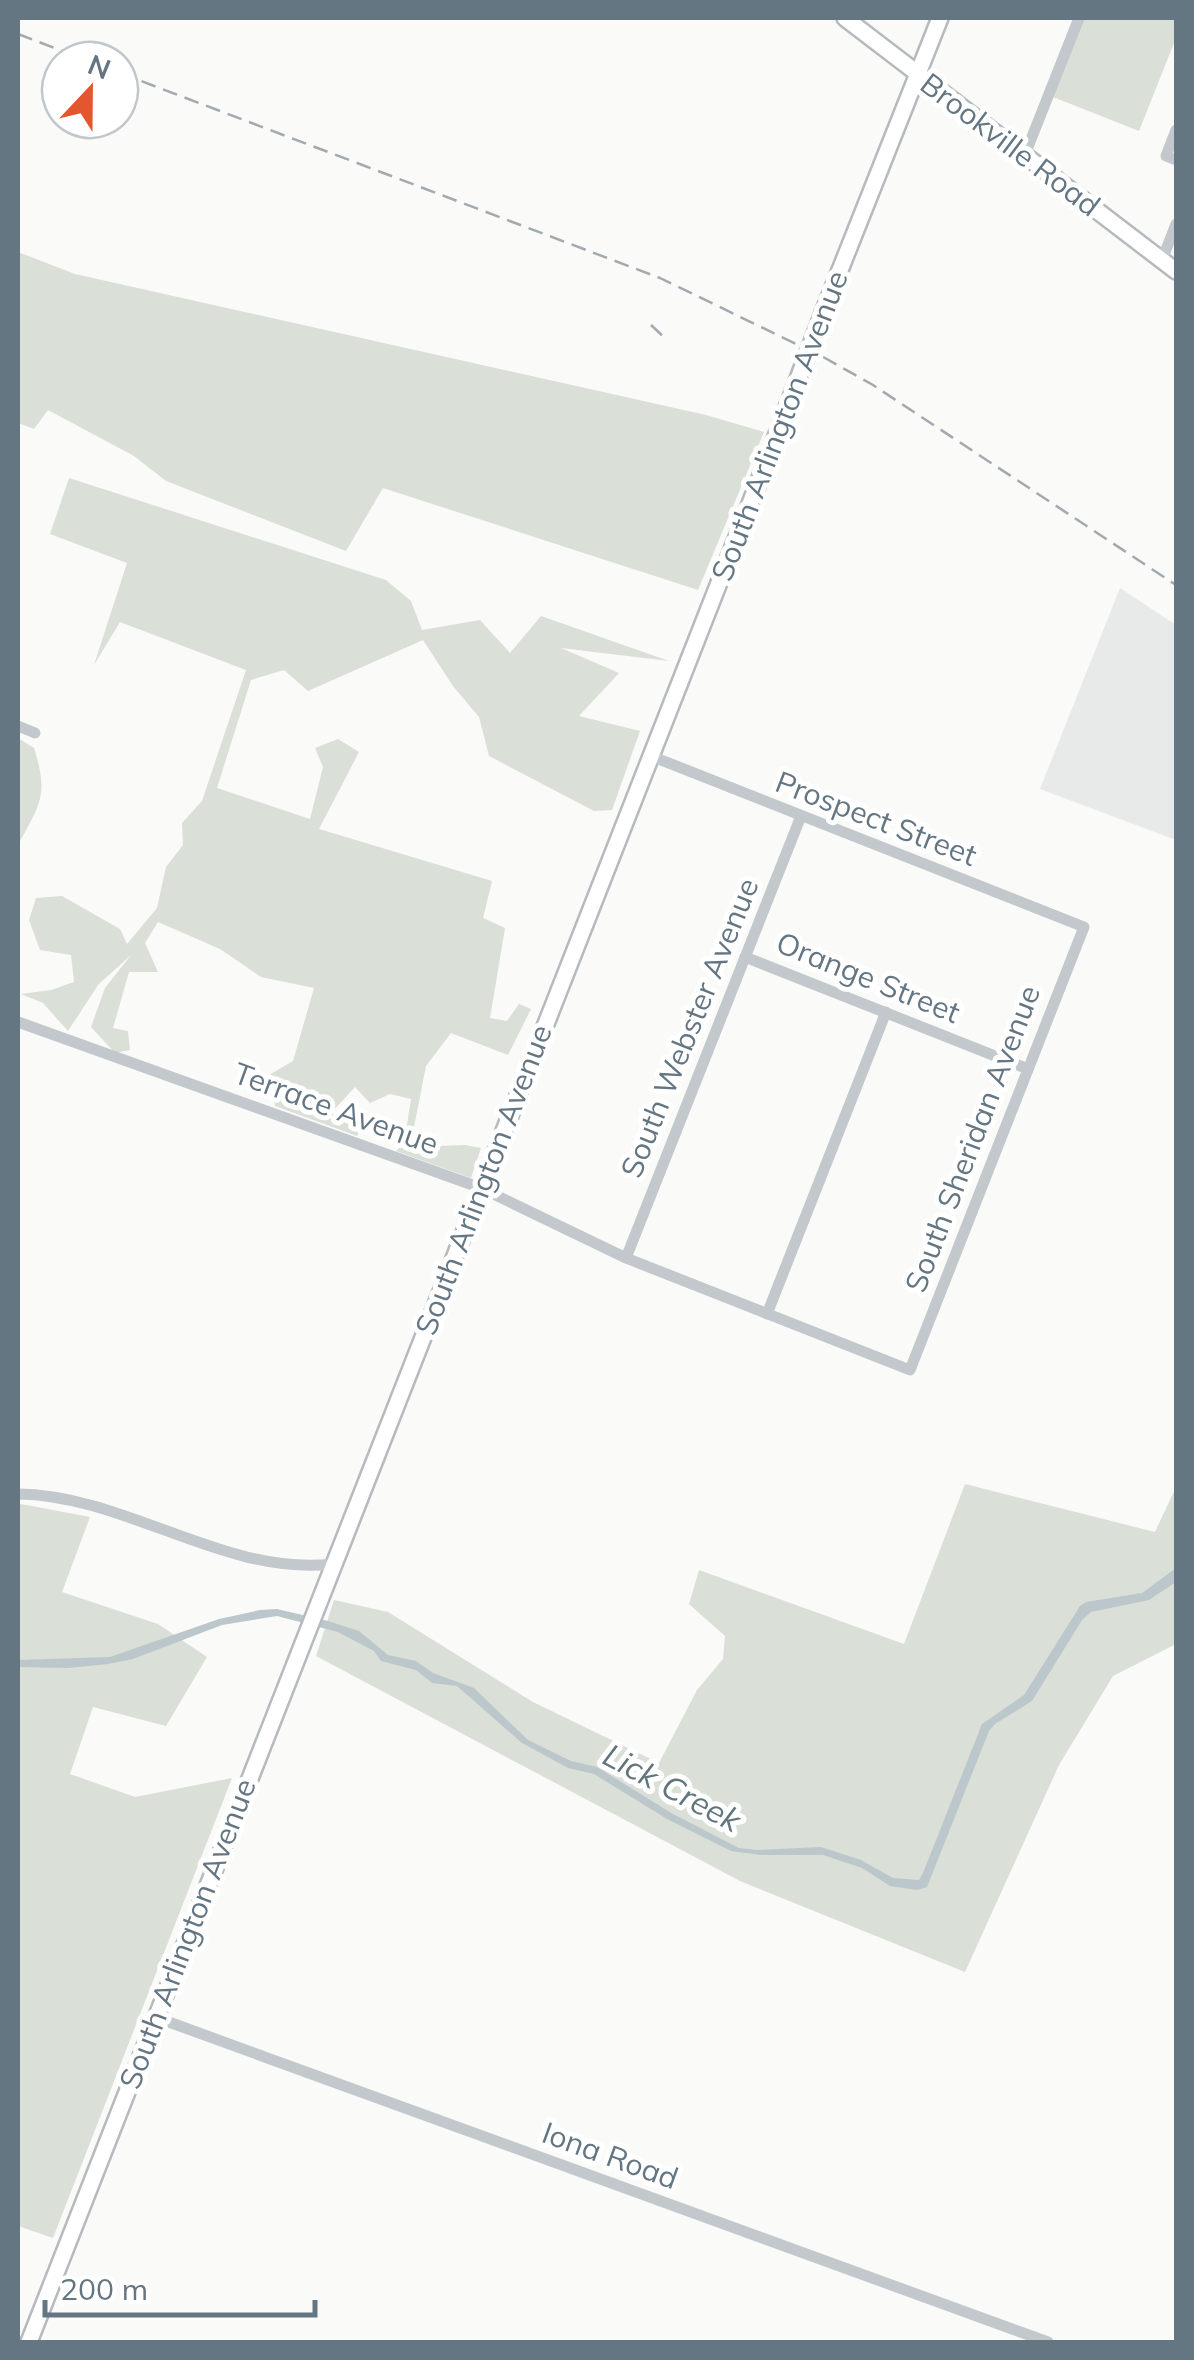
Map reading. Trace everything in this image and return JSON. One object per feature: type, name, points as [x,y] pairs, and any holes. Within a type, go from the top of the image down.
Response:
[{"type":"main road","name":"Brookville Road","points":[[845,18],[1176,271]]},
{"type":"main road","name":"South Arlington Avenue","points":[[29,2342],[940,18]]},
{"type":"street","points":[[1024,157],[1079,18]]},
{"type":"street","points":[[1172,158],[1176,130]]},
{"type":"street","points":[[1162,260],[1176,224]]},
{"type":"street","points":[[18,726],[35,733]]},
{"type":"street","name":"Prospect Street","points":[[651,756],[1084,927]]},
{"type":"street","name":"South Webster Avenue","points":[[626,1258],[801,816]]},
{"type":"street","name":"South Sheridan Avenue","points":[[910,1370],[1084,927]]},
{"type":"street","name":"Orange Street","points":[[745,956],[1028,1068]]},
{"type":"street","points":[[768,1314],[886,1012]]},
{"type":"street","name":"Terrace Avenue","points":[[18,1022],[481,1188],[626,1258],[910,1370]]},
{"type":"street","points":[[18,1494],[86,1502],[271,1563],[333,1564]]},
{"type":"street","name":"Iona Road","points":[[155,2017],[1048,2342]]},
{"type":"shaded area","points":[[1084,18],[1176,18],[1176,38],[1139,131],[1053,97]]},
{"type":"shaded area","points":[[18,252],[75,274],[706,415],[764,432],[698,590],[383,488],[346,551],[166,481],[134,456],[48,410],[34,429],[18,423]]},
{"type":"shaded area","points":[[69,478],[386,580],[411,601],[422,630],[480,620],[510,653],[541,616],[669,661],[561,648],[619,673],[579,716],[640,731],[612,810],[594,811],[489,756],[479,717],[423,640],[308,691],[284,670],[251,680],[217,788],[310,819],[323,767],[315,748],[338,739],[359,752],[319,829],[492,881],[483,918],[505,928],[490,1018],[507,1021],[519,1004],[531,1009],[508,1055],[451,1033],[426,1066],[410,1147],[481,1148],[471,1178],[396,1151],[404,1144],[411,1099],[390,1094],[370,1103],[355,1087],[331,1113],[360,1130],[357,1136],[275,1106],[269,1075],[293,1061],[314,988],[261,977],[220,949],[158,922],[145,943],[158,972],[129,972],[113,1028],[128,1031],[130,1050],[115,1053],[91,1027],[105,988],[131,955],[98,985],[68,1031],[43,1003],[21,994],[74,982],[71,955],[40,950],[29,920],[36,898],[62,896],[120,929],[127,944],[157,908],[166,867],[183,845],[182,823],[202,801],[246,670],[120,622],[94,665],[127,563],[50,534]]},
{"type":"shaded area","points":[[1120,588],[1176,625],[1176,840],[1040,789]]},
{"type":"shaded area","points":[[18,738],[34,748],[41,789],[37,809],[18,845]]},
{"type":"shaded area","points":[[965,1484],[1155,1532],[1176,1487],[1176,1644],[1113,1676],[1059,1765],[965,1972],[740,1881],[316,1656],[334,1600],[388,1612],[533,1702],[659,1763],[697,1690],[723,1659],[725,1636],[689,1604],[699,1570],[904,1644]]},
{"type":"shaded area","points":[[21,1504],[90,1517],[62,1592],[158,1624],[207,1657],[166,1726],[93,1707],[70,1774],[135,1797],[232,1778],[53,2238],[18,2226]]},
{"type":"shaded area","name":"Lick Creek","points":[[1176,1568],[1176,1582],[1149,1600],[1091,1612],[1082,1620],[1032,1701],[989,1731],[927,1887],[917,1890],[890,1886],[862,1868],[823,1855],[731,1851],[667,1819],[594,1774],[568,1768],[522,1743],[457,1686],[432,1683],[416,1670],[381,1661],[374,1651],[338,1632],[277,1616],[222,1625],[133,1659],[108,1664],[18,1667],[18,1660],[110,1657],[219,1619],[260,1610],[277,1609],[328,1621],[359,1631],[388,1655],[416,1661],[433,1673],[474,1688],[528,1740],[571,1761],[597,1767],[673,1814],[739,1848],[821,1847],[861,1860],[893,1878],[919,1880],[982,1724],[1024,1695],[1080,1606],[1142,1593]]},
{"type":"railway","points":[[18,34],[40,42]]},
{"type":"railway","points":[[140,81],[660,278],[825,358],[873,385],[1176,585]]},
{"type":"railway","points":[[651,325],[667,340]]}]
